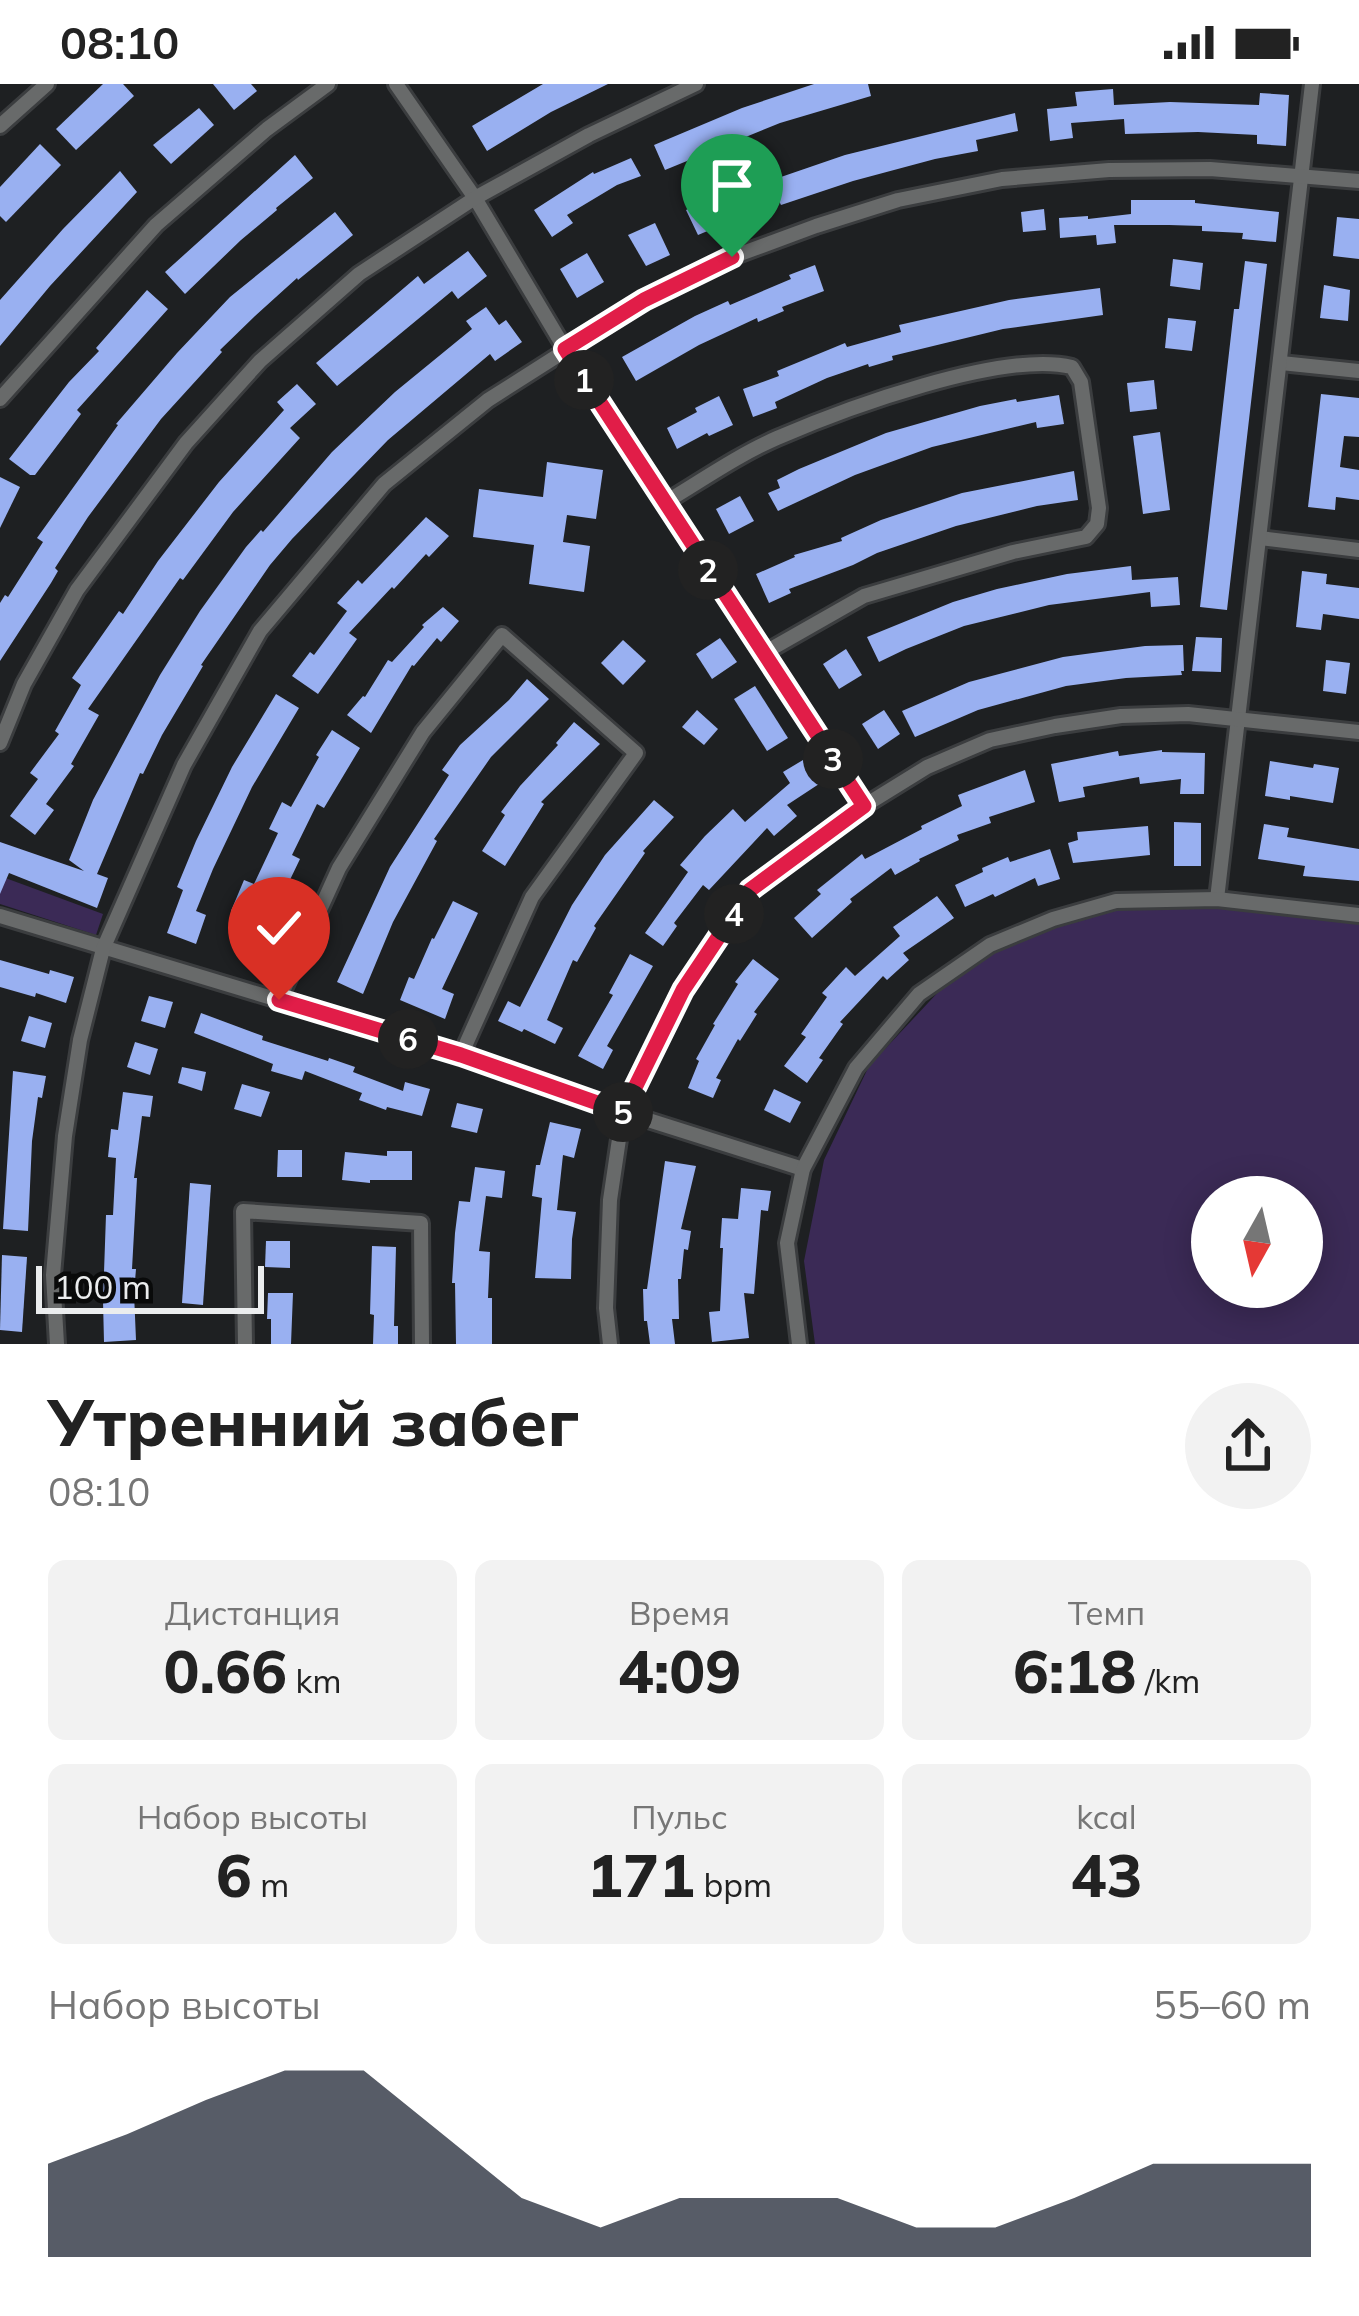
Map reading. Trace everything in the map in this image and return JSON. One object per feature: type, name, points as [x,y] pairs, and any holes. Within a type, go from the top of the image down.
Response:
[{"type":"street","points":[[0,126],[47,84]]},
{"type":"street","points":[[0,398],[156,225],[267,129],[328,84]]},
{"type":"street","points":[[396,84],[475,198],[565,349],[864,806]]},
{"type":"street","points":[[0,743],[24,684],[77,590],[186,442],[260,361],[359,274],[475,198],[589,135],[696,84]]},
{"type":"street","points":[[1217,899],[1312,84]]},
{"type":"street","points":[[57,1344],[53,1276],[65,1136],[80,1040],[103,949],[184,765],[260,631],[384,484],[488,400],[644,300],[732,257],[898,200],[1002,179],[1109,170],[1210,169],[1359,181]]},
{"type":"street","points":[[664,502],[773,440],[858,406],[952,377],[1050,362],[1072,367],[1081,382],[1099,508],[1097,524],[1085,537],[1013,552],[865,596],[764,653]]},
{"type":"street","points":[[1282,363],[1359,371]]},
{"type":"street","points":[[1260,538],[1359,550]]},
{"type":"street","points":[[279,1000],[339,868],[423,732],[502,635],[636,753],[532,897],[461,1055]]},
{"type":"street","points":[[610,1344],[606,1308],[610,1200],[623,1112],[683,990],[750,890],[864,806],[927,767],[991,740],[1121,716],[1188,714],[1359,731]]},
{"type":"street","points":[[799,1344],[787,1243],[803,1169],[856,1068],[919,994],[990,945],[1053,919],[1116,901],[1217,899],[1359,915]]},
{"type":"street","points":[[0,916],[461,1055],[803,1169]]},
{"type":"street","points":[[245,1344],[243,1211],[422,1223],[422,1344]]},
{"type":"shaded area","points":[[0,876],[103,914],[96,935],[0,904]]},
{"type":"shaded area","points":[[1208,902],[1359,922],[1359,1344],[815,1344],[804,1261],[824,1160],[869,1066],[942,988],[1002,944],[1100,909]]},
{"type":"building","points":[[103,84],[123,84],[134,96],[76,150],[56,129]]},
{"type":"building","points":[[213,84],[251,84],[257,91],[234,110]]},
{"type":"building","points":[[543,84],[608,84],[487,151],[472,126]]},
{"type":"building","points":[[814,84],[868,84],[871,96],[780,123],[665,170],[654,145]]},
{"type":"building","points":[[1113,89],[1114,105],[1259,105],[1260,93],[1289,95],[1286,146],[1257,144],[1257,135],[1125,134],[1124,119],[1071,123],[1073,138],[1050,141],[1047,109],[1077,106],[1075,92]]},
{"type":"building","points":[[199,108],[214,125],[171,164],[153,145]]},
{"type":"building","points":[[1015,113],[1018,131],[976,140],[978,151],[853,181],[781,205],[779,201],[698,235],[686,210],[754,177],[758,185],[845,155]]},
{"type":"building","points":[[40,144],[61,165],[6,222],[0,216],[0,187]]},
{"type":"building","points":[[295,155],[313,178],[185,294],[165,272]]},
{"type":"building","points":[[631,158],[641,176],[567,215],[573,223],[552,237],[534,210],[593,172]]},
{"type":"building","points":[[120,171],[137,192],[0,346],[0,300]]},
{"type":"building","points":[[1131,200],[1195,200],[1279,212],[1276,242],[1242,239],[1243,233],[1202,231],[1202,226],[1169,225],[1114,225],[1116,243],[1097,245],[1096,235],[1060,238],[1059,218],[1131,214]]},
{"type":"building","points":[[1044,209],[1046,230],[1023,232],[1021,212]]},
{"type":"building","points":[[335,212],[353,235],[255,316],[161,419],[88,517],[0,661],[0,603],[43,542],[37,538],[116,424],[230,297]]},
{"type":"building","points":[[1337,217],[1359,219],[1359,259],[1333,256]]},
{"type":"building","points":[[655,223],[670,255],[646,266],[628,235]]},
{"type":"building","points":[[468,251],[487,276],[458,299],[452,291],[337,386],[316,363],[418,276],[424,284]]},
{"type":"building","points":[[587,253],[604,282],[577,298],[560,269]]},
{"type":"building","points":[[1173,259],[1203,263],[1200,290],[1170,286]]},
{"type":"building","points":[[1245,261],[1267,264],[1227,610],[1200,607],[1234,309],[1239,309]]},
{"type":"building","points":[[815,265],[824,291],[782,307],[784,311],[699,345],[636,381],[622,357],[695,316]]},
{"type":"building","points":[[1324,285],[1350,290],[1348,321],[1320,318]]},
{"type":"building","points":[[1100,288],[1103,315],[1003,329],[892,356],[893,360],[827,378],[753,417],[743,389],[845,343],[847,347],[901,332],[899,325],[1009,300]]},
{"type":"building","points":[[147,290],[168,309],[77,410],[81,414],[35,475],[30,475],[9,459]]},
{"type":"building","points":[[486,307],[499,325],[506,320],[522,342],[495,361],[490,354],[388,440],[270,565],[201,665],[140,773],[97,874],[108,878],[97,908],[9,873],[0,894],[0,842],[84,871],[69,860],[93,800],[200,611],[246,547],[332,452],[472,329],[466,321]]},
{"type":"building","points":[[1168,318],[1196,321],[1192,351],[1165,348]]},
{"type":"building","points":[[1154,380],[1157,409],[1130,412],[1127,383]]},
{"type":"building","points":[[297,384],[316,404],[290,428],[300,438],[180,578],[88,709],[99,715],[74,766],[46,804],[54,810],[35,835],[10,816],[38,779],[30,773],[59,734],[55,731],[81,685],[72,678],[219,482],[284,410],[277,402]]},
{"type":"building","points":[[1321,394],[1359,398],[1359,437],[1344,436],[1340,467],[1359,470],[1359,500],[1336,497],[1335,510],[1308,507]]},
{"type":"building","points":[[1059,395],[1064,424],[1037,428],[1036,422],[932,447],[855,475],[778,511],[768,493],[780,488],[777,480],[886,433],[980,406]]},
{"type":"building","points":[[719,396],[733,425],[677,449],[667,428]]},
{"type":"building","points":[[1160,432],[1170,510],[1143,514],[1133,436]]},
{"type":"building","points":[[547,462],[603,470],[596,519],[567,515],[563,542],[590,546],[584,592],[529,584],[534,545],[473,537],[479,489],[543,497]]},
{"type":"building","points":[[1074,471],[1078,500],[956,526],[789,589],[791,593],[769,603],[756,574],[794,555],[842,541],[881,520],[962,493]]},
{"type":"building","points":[[0,477],[20,487],[0,528]]},
{"type":"building","points":[[740,496],[754,521],[729,534],[716,509]]},
{"type":"building","points":[[426,517],[449,536],[349,633],[357,639],[318,694],[292,676],[347,611],[337,603],[358,580],[362,584]]},
{"type":"building","points":[[1131,566],[1132,580],[1178,577],[1180,605],[1151,607],[1150,592],[1049,605],[964,626],[879,662],[867,637],[997,589]]},
{"type":"building","points":[[1302,571],[1327,574],[1326,584],[1359,588],[1359,619],[1323,614],[1321,630],[1296,627]]},
{"type":"building","points":[[443,607],[459,621],[412,665],[371,733],[347,715],[365,697],[388,660],[392,662]]},
{"type":"building","points":[[1196,637],[1222,638],[1221,672],[1192,671]]},
{"type":"building","points":[[720,638],[737,662],[712,679],[696,654]]},
{"type":"building","points":[[623,640],[646,661],[623,685],[601,663]]},
{"type":"building","points":[[1183,645],[1182,675],[1066,686],[978,710],[915,737],[902,711],[969,682],[1063,657]]},
{"type":"building","points":[[846,649],[862,675],[839,689],[823,664]]},
{"type":"building","points":[[1326,660],[1350,663],[1346,694],[1323,691]]},
{"type":"building","points":[[527,679],[549,699],[491,757],[434,839],[363,994],[337,982],[390,867],[449,775],[442,770],[460,745]]},
{"type":"building","points":[[755,686],[788,738],[767,751],[734,699]]},
{"type":"building","points":[[276,694],[299,708],[252,787],[213,869],[196,911],[206,915],[196,944],[167,933],[183,890],[177,887],[196,841],[232,767]]},
{"type":"building","points":[[697,710],[718,729],[704,745],[682,727]]},
{"type":"building","points":[[884,710],[900,734],[878,749],[862,724]]},
{"type":"building","points":[[574,722],[600,744],[541,802],[505,866],[482,851],[505,815],[501,812]]},
{"type":"building","points":[[332,730],[360,748],[324,808],[317,804],[292,855],[300,859],[287,886],[283,884],[267,925],[231,911],[244,880],[254,884],[278,833],[269,829],[282,802],[291,807]]},
{"type":"building","points":[[1162,750],[1205,753],[1204,794],[1180,794],[1181,779],[1140,784],[1139,777],[1083,787],[1085,797],[1059,802],[1051,764],[1118,751],[1119,756]]},
{"type":"building","points":[[803,760],[819,784],[787,805],[797,816],[774,836],[767,828],[709,890],[703,885],[663,946],[645,933],[688,872],[680,865],[705,836],[733,809],[745,822],[790,783],[783,772]]},
{"type":"building","points":[[1270,761],[1339,768],[1333,803],[1265,796]]},
{"type":"building","points":[[1025,770],[1035,802],[989,817],[991,823],[957,835],[959,840],[895,875],[891,868],[850,899],[812,938],[794,918],[821,894],[817,890],[862,854],[865,859],[962,806],[958,795]]},
{"type":"building","points":[[654,800],[674,817],[643,851],[594,926],[577,962],[573,960],[547,1020],[563,1028],[555,1044],[498,1021],[508,1001],[520,1007],[572,905],[605,855]]},
{"type":"building","points":[[1174,822],[1201,823],[1201,866],[1174,866]]},
{"type":"building","points":[[1264,824],[1289,828],[1287,837],[1359,849],[1359,881],[1303,876],[1305,866],[1258,859]]},
{"type":"building","points":[[1148,826],[1150,855],[1073,863],[1068,843],[1078,840],[1077,832]]},
{"type":"building","points":[[1050,849],[1060,879],[1038,886],[1035,878],[965,907],[955,885],[1008,857],[1010,862]]},
{"type":"building","points":[[937,896],[954,918],[903,953],[909,960],[887,980],[883,976],[840,1022],[807,1083],[784,1066],[827,997],[822,993],[846,967],[855,976],[900,936],[893,927]]},
{"type":"building","points":[[453,901],[478,913],[442,989],[454,994],[445,1019],[400,1000]]},
{"type":"building","points":[[630,954],[653,966],[607,1046],[613,1050],[603,1069],[578,1056]]},
{"type":"building","points":[[753,959],[779,979],[716,1078],[721,1080],[713,1098],[688,1088],[696,1059],[735,982]]},
{"type":"building","points":[[0,960],[74,977],[66,1003],[0,987]]},
{"type":"building","points":[[149,996],[173,1002],[165,1028],[141,1021]]},
{"type":"building","points":[[201,1013],[263,1036],[262,1040],[355,1067],[353,1072],[403,1091],[405,1082],[430,1089],[422,1116],[359,1100],[362,1093],[305,1071],[302,1080],[271,1071],[273,1064],[194,1033]]},
{"type":"building","points":[[29,1016],[52,1023],[45,1048],[21,1041]]},
{"type":"building","points":[[135,1042],[158,1049],[150,1075],[127,1067]]},
{"type":"building","points":[[182,1067],[206,1072],[202,1091],[178,1083]]},
{"type":"building","points":[[13,1071],[46,1076],[32,1141],[28,1231],[3,1229]]},
{"type":"building","points":[[242,1084],[270,1092],[261,1117],[234,1109]]},
{"type":"building","points":[[774,1089],[801,1102],[790,1123],[764,1110]]},
{"type":"building","points":[[123,1092],[153,1096],[150,1117],[142,1116],[134,1178],[136,1340],[104,1342],[106,1215],[113,1215],[116,1158],[108,1157],[111,1129],[118,1130]]},
{"type":"building","points":[[457,1103],[483,1109],[477,1133],[451,1127]]},
{"type":"building","points":[[550,1122],[581,1129],[574,1158],[563,1155],[557,1210],[576,1212],[571,1279],[535,1278],[542,1198],[532,1196]]},
{"type":"building","points":[[278,1150],[302,1150],[302,1177],[277,1177]]},
{"type":"building","points":[[387,1151],[412,1151],[412,1180],[342,1180],[345,1152],[387,1156]]},
{"type":"building","points":[[665,1161],[696,1166],[681,1229],[691,1231],[678,1279],[679,1319],[672,1319],[675,1344],[650,1344],[643,1289],[647,1289]]},
{"type":"building","points":[[475,1167],[505,1171],[502,1198],[486,1196],[479,1251],[490,1252],[492,1344],[456,1344],[455,1233],[459,1201],[470,1202]]},
{"type":"building","points":[[190,1183],[211,1185],[203,1305],[182,1303]]},
{"type":"building","points":[[741,1188],[771,1191],[768,1211],[761,1210],[754,1294],[744,1293],[749,1338],[712,1342],[709,1312],[720,1311],[722,1218],[738,1219]]},
{"type":"building","points":[[266,1241],[290,1241],[290,1268],[265,1267]]},
{"type":"building","points":[[372,1246],[396,1247],[394,1326],[398,1326],[398,1344],[373,1344]]},
{"type":"building","points":[[2,1255],[27,1257],[22,1332],[0,1330]]},
{"type":"building","points":[[268,1293],[293,1293],[291,1344],[271,1344]]},
{"type":"route","points":[[279,1000],[461,1055],[623,1112],[683,990],[750,890],[864,806],[565,349],[644,300],[732,257]]}]
